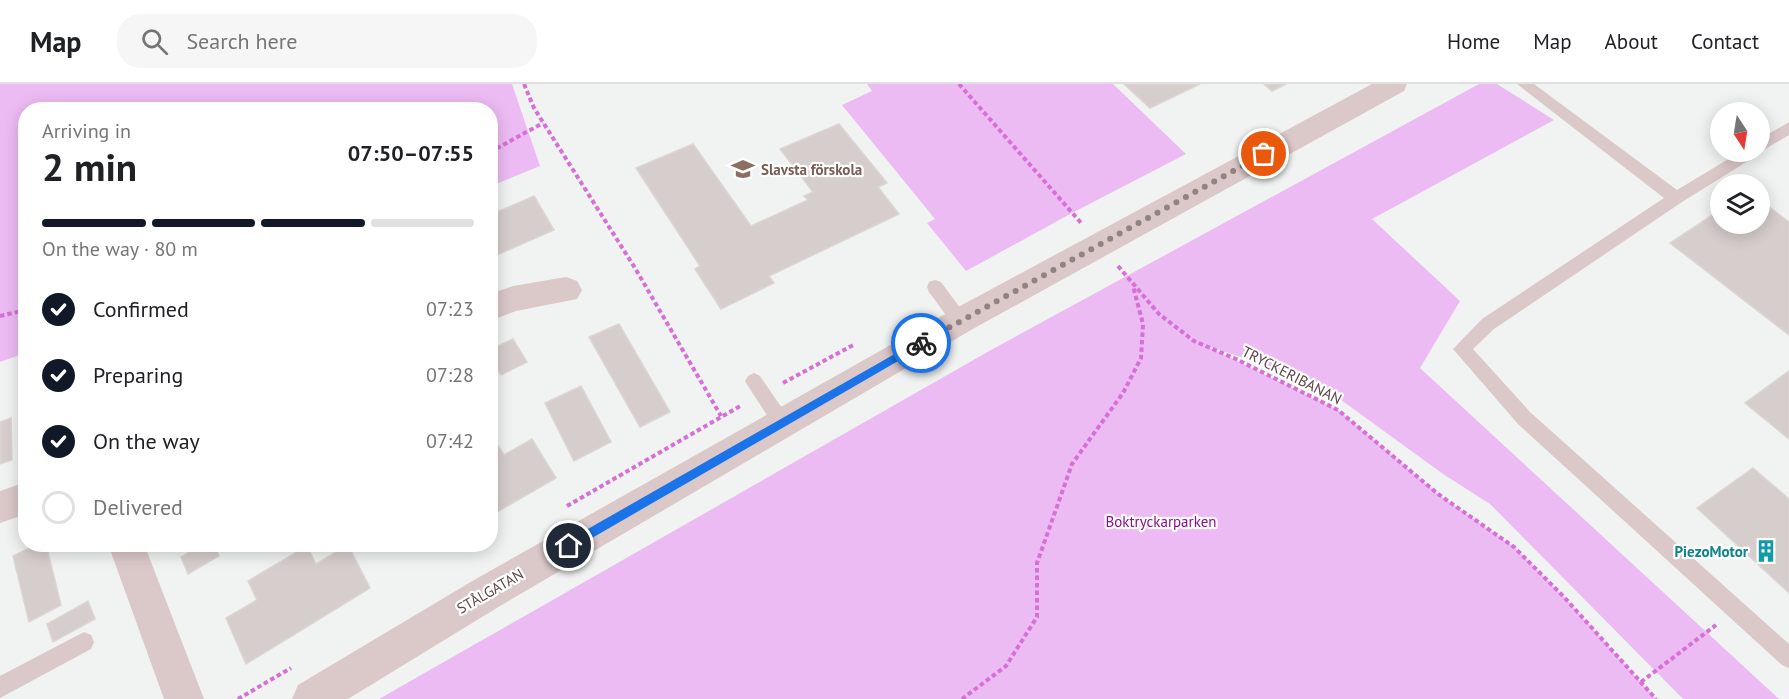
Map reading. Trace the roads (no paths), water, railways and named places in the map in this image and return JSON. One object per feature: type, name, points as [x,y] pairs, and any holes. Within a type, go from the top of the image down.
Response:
[{"type":"street","name":"STÅLGATAN","points":[[312,699],[477,599],[960,321],[1394,84]]},
{"type":"street","points":[[498,305],[513,298],[566,290]]},
{"type":"street","points":[[0,507],[18,501]]},
{"type":"street","points":[[129,552],[184,699]]},
{"type":"lane","points":[[1524,84],[1677,198]]},
{"type":"lane","points":[[1770,140],[1789,128]]},
{"type":"lane","points":[[1735,162],[1488,324],[1462,349],[1524,418],[1789,658]]},
{"type":"lane","points":[[935,287],[960,321]]},
{"type":"lane","points":[[754,381],[782,423]]},
{"type":"lane","points":[[0,687],[84,642]]},
{"type":"place","name":"Slavsta förskola","points":[[743,169]]},
{"type":"place","name":"PiezoMotor","points":[[1766,551]]},
{"type":"park label","name":"Boktryckarparken","points":[[1161,521]]}]
